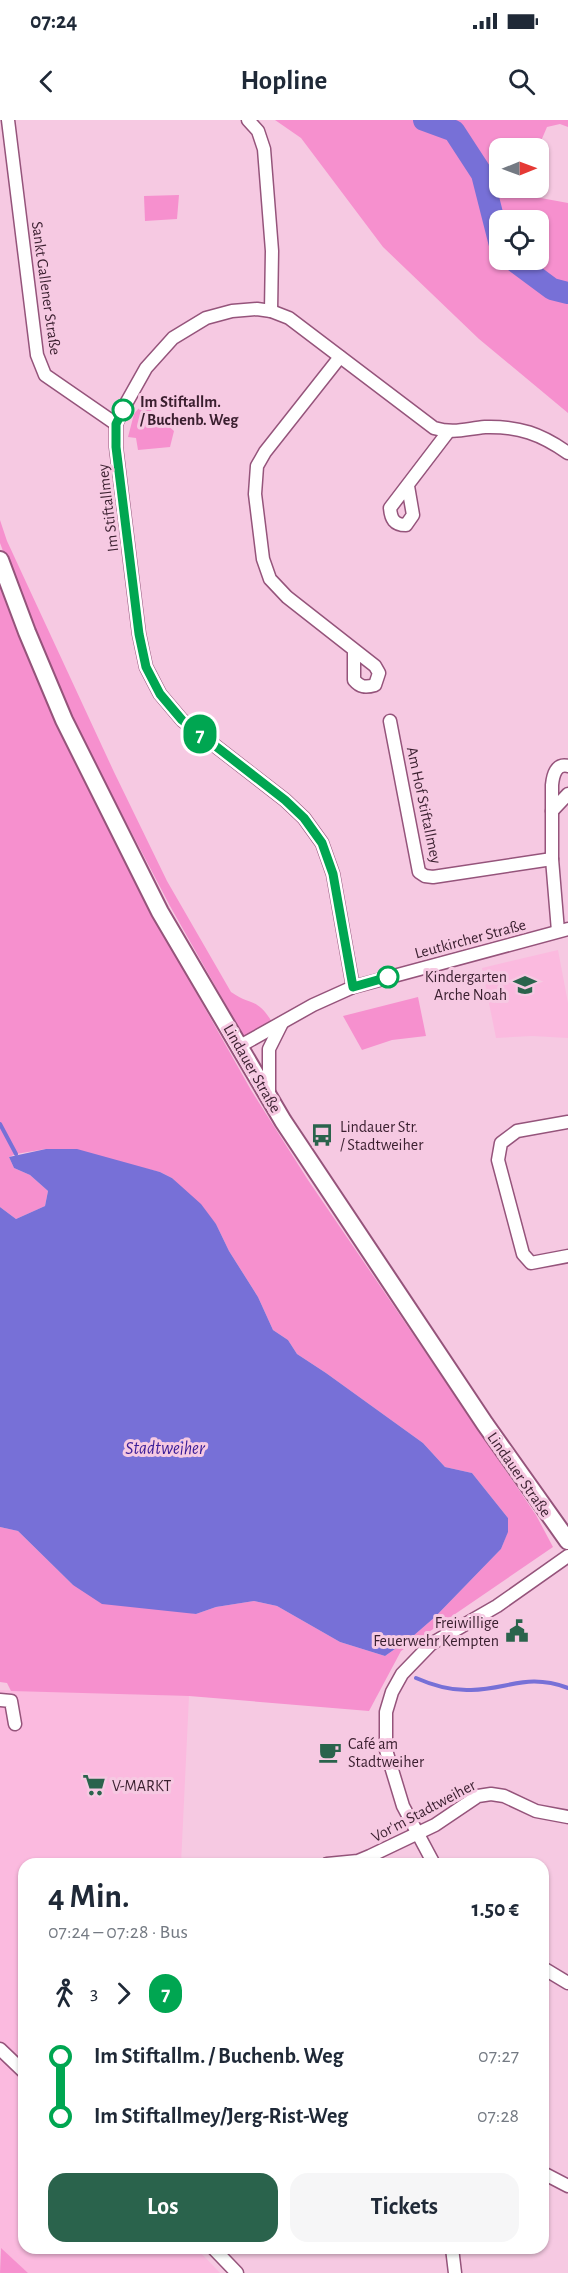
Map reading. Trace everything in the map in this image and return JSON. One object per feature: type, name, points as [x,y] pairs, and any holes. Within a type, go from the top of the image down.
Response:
[{"type":"main road","name":"Lindauer Straße","points":[[0,560],[27,633],[64,720],[160,912],[283,1121],[485,1424],[568,1541]]},
{"type":"street","name":"Sankt Gallener Straße","points":[[8,120],[37,356],[45,375],[116,424]]},
{"type":"street","points":[[248,120],[258,131],[264,149],[272,251],[271,311]]},
{"type":"street","points":[[116,424],[146,368],[173,338],[206,318],[232,311],[256,309],[271,311],[289,318],[434,428],[448,432],[486,427],[521,429],[544,437],[568,453]]},
{"type":"street","points":[[339,357],[265,452],[257,466],[255,494],[263,559],[270,579],[287,597],[345,641],[354,651]]},
{"type":"street","name":"Im Stiftallmey","points":[[116,424],[118,470],[139,634],[146,667],[160,694],[182,720],[285,800],[304,818],[322,843],[333,874],[353,987]]},
{"type":"street","points":[[408,486],[448,432]]},
{"type":"street","name":"Am Hof Stiftallmey","points":[[390,721],[419,872],[424,876],[433,877],[552,859]]},
{"type":"street","points":[[563,930],[552,859],[553,773],[559,767],[568,766]]},
{"type":"street","points":[[552,811],[568,794]]},
{"type":"street","name":"Leutkircher Straße","points":[[240,1046],[313,1005],[353,987],[563,930]]},
{"type":"street","points":[[269,1096],[269,1049],[283,1022]]},
{"type":"street","points":[[568,1122],[517,1131],[501,1143],[498,1160],[523,1254],[531,1263],[568,1256]]},
{"type":"street","points":[[430,1858],[416,1835],[403,1806],[386,1749],[386,1712],[393,1692],[402,1674],[431,1644],[497,1606],[568,1556]]},
{"type":"street","points":[[0,1700],[10,1701],[15,1724]]},
{"type":"street","name":"Vor'm Stadtweiher","points":[[365,1858],[416,1835],[472,1800],[491,1794],[504,1796],[536,1811],[568,1817]]},
{"type":"street","points":[[549,1972],[568,1983]]},
{"type":"street","points":[[0,2049],[18,2066]]},
{"type":"street","points":[[549,2177],[568,2186]]},
{"type":"street","points":[[219,2254],[237,2273]]},
{"type":"street","points":[[453,2254],[455,2273]]},
{"type":"shaded area","points":[[275,120],[568,120],[568,127],[560,124],[547,127],[542,138],[489,138],[489,198],[541,198],[568,203],[568,413],[479,339],[383,247],[301,138]]},
{"type":"shaded area","points":[[179,195],[177,219],[145,221],[144,196]]},
{"type":"shaded area","points":[[143,403],[174,431],[170,447],[138,450],[136,438],[128,437],[134,414]]},
{"type":"shaded area","points":[[0,520],[7,541],[167,881],[231,992],[258,1005],[272,1022],[244,1037],[170,906],[71,717],[32,629],[0,543]]},
{"type":"shaded area","points":[[0,578],[153,916],[251,1090],[308,1180],[536,1515],[553,1547],[401,1651],[369,1711],[189,1696],[11,1691],[7,1683],[0,1682],[0,1527],[18,1531],[73,1585],[196,1614],[216,1607],[254,1601],[277,1606],[340,1642],[385,1656],[435,1617],[501,1549],[508,1531],[508,1518],[472,1473],[445,1467],[423,1443],[297,1354],[288,1340],[273,1330],[258,1297],[229,1251],[216,1224],[172,1178],[160,1172],[126,1164],[46,1149],[16,1154],[9,1157],[14,1168],[30,1175],[48,1191],[45,1206],[16,1219],[0,1207]]},
{"type":"shaded area","name":"Kindergarten Arche Noah","points":[[558,950],[568,1003],[568,1038],[532,1036],[496,1038],[482,968]]},
{"type":"shaded area","points":[[418,997],[426,1036],[392,1040],[362,1050],[343,1016]]},
{"type":"shaded area","points":[[0,1690],[189,1696],[181,1858],[18,1858],[18,2254],[202,2254],[220,2273],[28,2273],[0,2249]]},
{"type":"shaded area","points":[[1,2248],[28,2273],[0,2273]]},
{"type":"water","name":"Stadtweiher","points":[[46,1149],[77,1149],[160,1172],[172,1178],[201,1204],[216,1224],[229,1251],[258,1297],[273,1330],[288,1340],[297,1354],[423,1443],[445,1467],[472,1473],[508,1518],[508,1532],[501,1549],[435,1617],[412,1637],[385,1656],[340,1642],[277,1606],[254,1601],[216,1607],[196,1614],[102,1604],[73,1585],[18,1531],[0,1527],[0,1207],[16,1219],[45,1206],[48,1191],[30,1175],[14,1168],[9,1157]]},
{"type":"waterway","points":[[424,120],[454,131],[482,174],[491,210]]},
{"type":"waterway","points":[[526,270],[552,289],[568,293]]},
{"type":"waterway","points":[[0,1124],[16,1154]]},
{"type":"waterway","points":[[416,1678],[436,1686],[457,1690],[484,1689],[529,1682],[541,1682],[568,1688]]},
{"type":"bus line","name":"7","points":[[123,410],[116,424],[118,470],[139,634],[146,667],[160,694],[182,720],[285,800],[304,818],[322,843],[333,874],[353,987],[388,977]]},
{"type":"place","name":"Im Stiftallm. / Buchenb. Weg","points":[[123,410]]},
{"type":"place","name":"Kindergarten Arche Noah","points":[[525,985]]},
{"type":"place","name":"Lindauer Str. / Stadtweiher","points":[[322,1135]]},
{"type":"place","name":"Freiwillige Feuerwehr Kempten","points":[[517,1631]]},
{"type":"place","name":"Café am Stadtweiher","points":[[330,1752]]},
{"type":"place","name":"V-MARKT","points":[[94,1785]]}]
